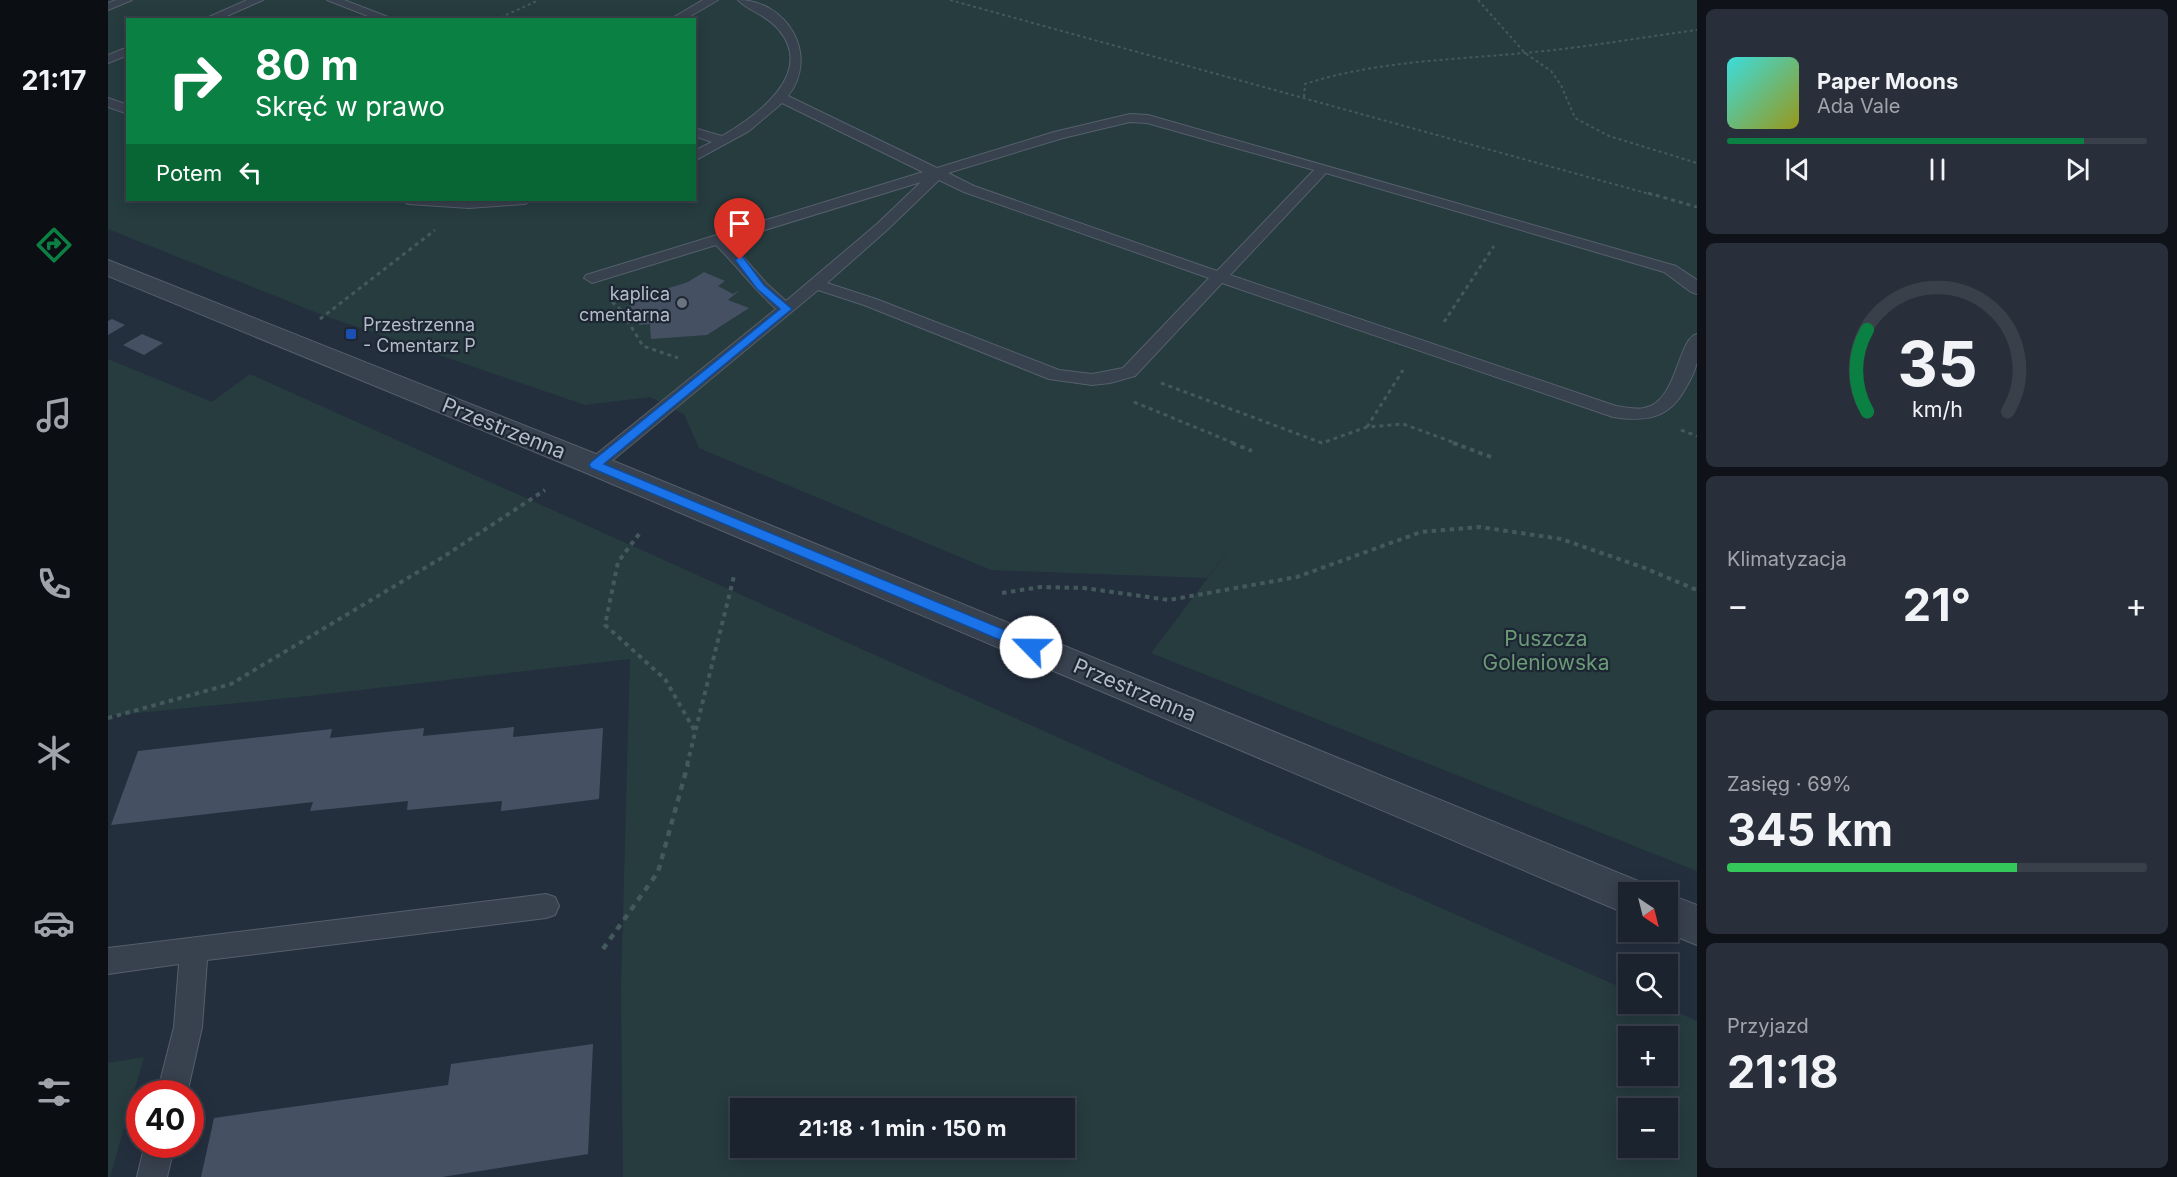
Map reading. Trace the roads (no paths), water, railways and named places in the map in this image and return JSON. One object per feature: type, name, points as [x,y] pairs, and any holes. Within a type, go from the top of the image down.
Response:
[{"type":"street","name":"Przestrzenna","points":[[108,267],[595,465],[1618,891]]},
{"type":"street","points":[[1678,917],[1697,925]]},
{"type":"lane","points":[[108,7],[126,0]]},
{"type":"lane","points":[[212,18],[257,0]]},
{"type":"lane","points":[[333,0],[385,18]]},
{"type":"lane","points":[[678,18],[712,0]]},
{"type":"lane","points":[[696,156],[759,117],[780,97],[795,71],[795,43],[787,28],[772,16],[744,0]]},
{"type":"lane","points":[[108,59],[126,52]]},
{"type":"lane","points":[[780,97],[969,189],[1613,411],[1634,414],[1651,413],[1664,407],[1672,398],[1697,339]]},
{"type":"lane","points":[[108,102],[126,109]]},
{"type":"lane","points":[[592,278],[1059,135],[1130,118],[1149,119],[1670,269],[1697,289]]},
{"type":"lane","points":[[696,133],[723,141]]},
{"type":"lane","points":[[815,284],[870,302],[1055,375],[1081,380],[1098,380],[1130,372],[1323,168]]},
{"type":"lane","points":[[595,465],[786,309],[882,227],[939,173]]},
{"type":"lane","points":[[423,201],[469,204],[511,201]]},
{"type":"lane","points":[[718,238],[731,249],[761,287],[786,309]]},
{"type":"lane","points":[[108,961],[546,906]]},
{"type":"lane","points":[[176,1080],[189,1027],[194,949]]},
{"type":"lane","points":[[152,1177],[157,1158]]},
{"type":"place","name":"kaplica cmentarna","points":[[682,303]]},
{"type":"place","name":"Przestrzenna - Cmentarz P","points":[[351,334]]},
{"type":"park label","name":"Puszcza Goleniowska","points":[[1546,650]]}]
